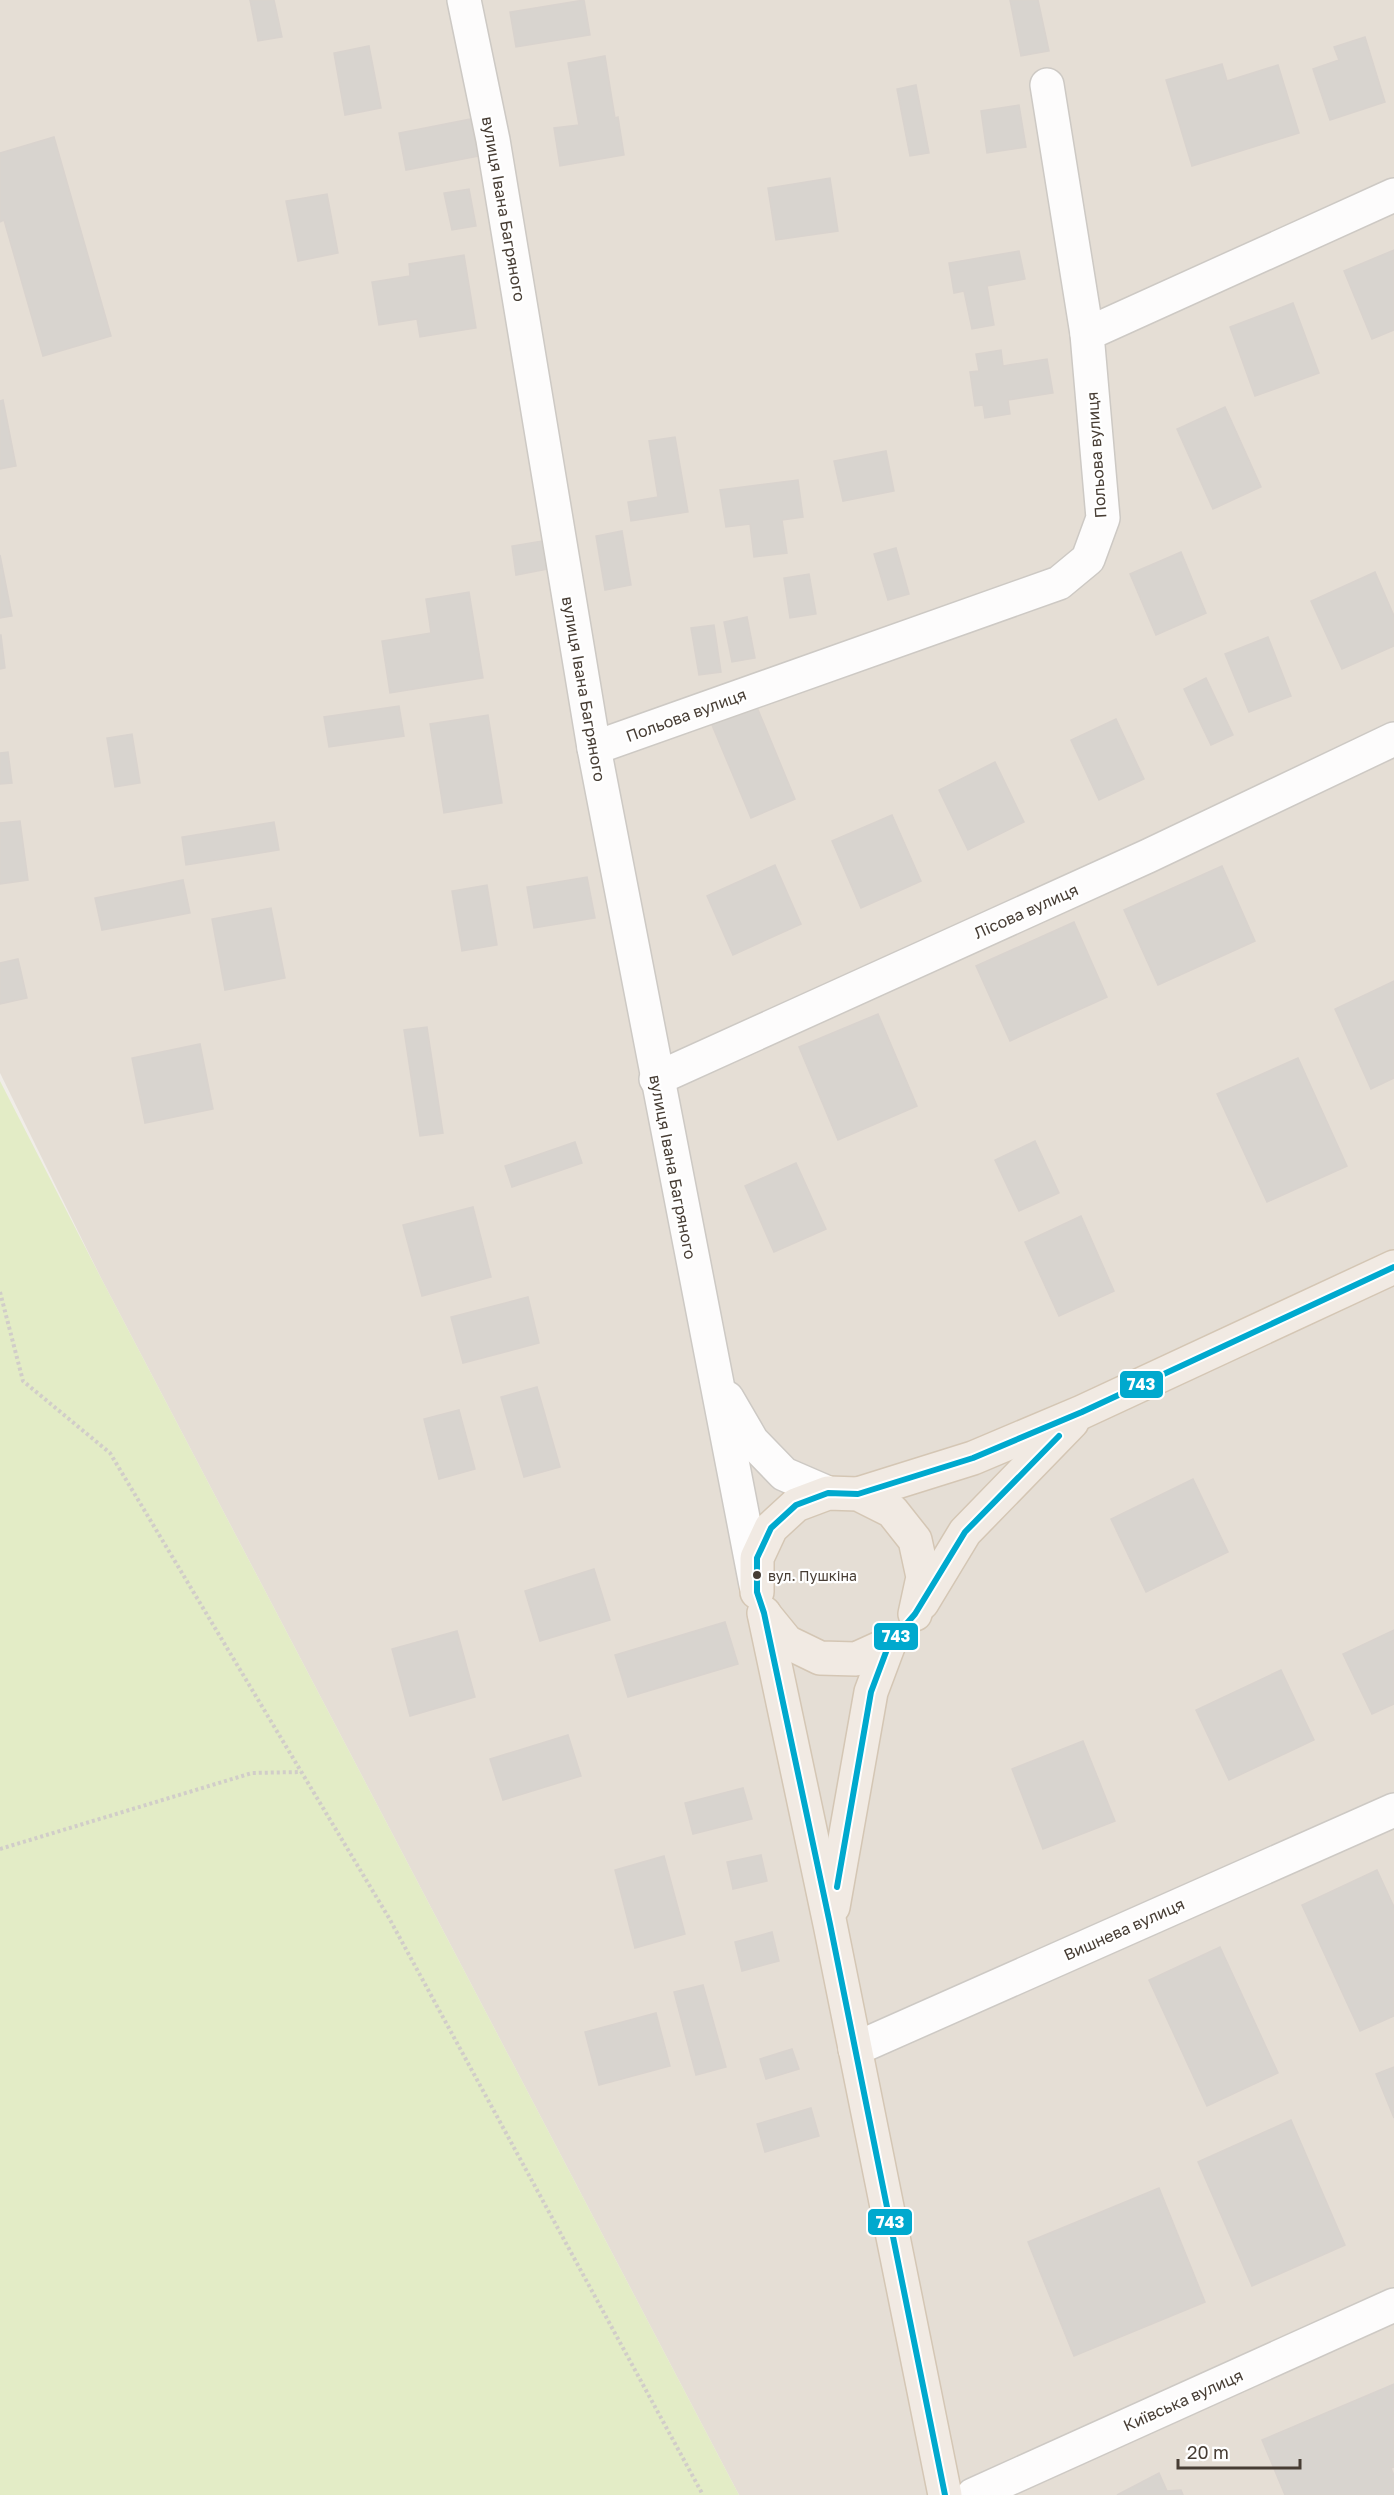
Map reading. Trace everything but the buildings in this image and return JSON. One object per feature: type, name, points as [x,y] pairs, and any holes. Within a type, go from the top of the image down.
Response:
[{"type":"main road","points":[[890,1644],[856,1659],[820,1658],[787,1642],[761,1603],[758,1558],[771,1528],[796,1505],[973,1458],[1082,1413],[1394,1267]]},
{"type":"main road","points":[[915,1614],[964,1532],[1082,1413]]},
{"type":"main road","points":[[843,1494],[892,1511],[915,1540],[923,1577],[915,1614]]},
{"type":"main road","name":"вулиця Івана Багряного","points":[[761,1603],[830,1924],[945,2495]]},
{"type":"main road","name":"вулиця Івана Багряного","points":[[830,1924],[871,1692],[890,1644]]},
{"type":"street","name":"вулиця Івана Багряного","points":[[464,0],[493,140],[594,748],[714,1376],[761,1603]]},
{"type":"street","name":"Польова вулиця","points":[[594,748],[1059,583],[1088,559],[1103,518],[1087,334],[1047,85]]},
{"type":"street","points":[[1087,334],[1394,195]]},
{"type":"street","name":"Лісова вулиця","points":[[656,1079],[1148,856],[1394,740]]},
{"type":"street","name":"вулиця Івана Багряного","points":[[714,1376],[752,1441],[784,1474],[843,1494]]},
{"type":"street","points":[[890,1644],[915,1614]]},
{"type":"street","name":"Вишнева вулиця","points":[[855,2049],[1394,1810]]},
{"type":"street","name":"Київська вулиця","points":[[972,2495],[1394,2305]]},
{"type":"path","points":[[0,1293],[23,1381],[111,1453],[389,1918],[703,2495]]},
{"type":"path","points":[[0,1850],[252,1773],[301,1772]]},
{"type":"shaded area","points":[[0,0],[1394,0],[1394,2495],[739,2495],[101,1278],[0,1073]]},
{"type":"green space","points":[[0,1081],[101,1278],[739,2495],[0,2495]]},
{"type":"transit line","name":"743","points":[[945,2495],[830,1924],[764,1613],[757,1592],[757,1558],[771,1528],[796,1505],[828,1493],[858,1494],[973,1458],[1082,1412],[1394,1267]]},
{"type":"transit line","name":"743","points":[[837,1887],[871,1692],[889,1644],[915,1614],[965,1532],[1059,1436]]},
{"type":"place","name":"вул. Пушкіна","points":[[757,1575]]}]
